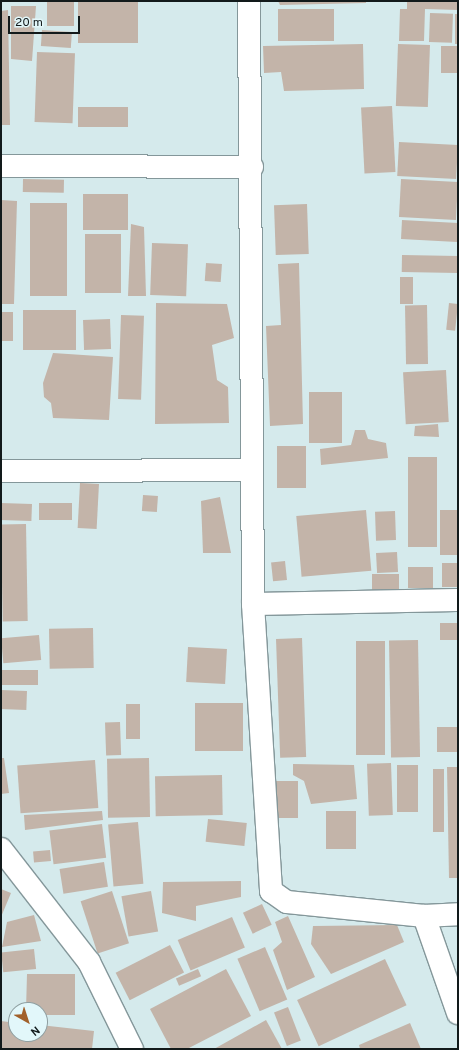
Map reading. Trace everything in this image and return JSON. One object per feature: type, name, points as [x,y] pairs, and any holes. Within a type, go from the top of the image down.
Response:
[{"type":"street","points":[[249,1],[252,167],[251,470],[253,604],[271,891],[287,902],[424,916],[458,914]]},
{"type":"street","points":[[1,166],[252,167]]},
{"type":"street","points":[[1,471],[251,470]]},
{"type":"street","points":[[253,604],[458,600]]},
{"type":"street","points":[[1,849],[89,962],[132,1049]]},
{"type":"street","points":[[424,916],[458,1013]]},
{"type":"building","points":[[47,1],[74,1],[74,26],[47,26]]},
{"type":"building","points":[[78,1],[138,1],[138,43],[78,43]]},
{"type":"building","points":[[278,1],[366,1],[366,3],[280,5]]},
{"type":"building","points":[[407,1],[458,1],[458,10],[425,9],[424,41],[399,41],[400,9],[407,9]]},
{"type":"building","points":[[11,6],[36,6],[32,61],[11,59]]},
{"type":"building","points":[[278,9],[334,9],[334,41],[278,41]]},
{"type":"building","points":[[8,10],[10,125],[1,125],[1,11]]},
{"type":"building","points":[[430,13],[453,14],[452,43],[429,42]]},
{"type":"building","points":[[455,14],[458,14],[458,44],[455,44]]},
{"type":"building","points":[[42,30],[72,32],[71,48],[41,46]]},
{"type":"building","points":[[363,44],[364,89],[284,91],[281,72],[264,73],[263,46]]},
{"type":"building","points":[[398,44],[430,45],[428,107],[396,106]]},
{"type":"building","points":[[441,46],[458,46],[458,73],[441,73]]},
{"type":"building","points":[[37,52],[75,53],[73,123],[35,122]]},
{"type":"building","points":[[392,106],[395,172],[364,174],[361,108]]},
{"type":"building","points":[[78,107],[128,107],[128,127],[78,127]]},
{"type":"building","points":[[399,142],[458,145],[456,179],[397,176]]},
{"type":"building","points":[[23,179],[64,180],[64,193],[23,192]]},
{"type":"building","points":[[401,179],[458,182],[456,220],[399,217]]},
{"type":"building","points":[[83,194],[128,194],[128,230],[83,230]]},
{"type":"building","points":[[1,200],[17,201],[14,304],[1,304]]},
{"type":"building","points":[[30,203],[67,203],[67,296],[30,296]]},
{"type":"building","points":[[307,204],[309,254],[276,255],[274,205]]},
{"type":"building","points":[[402,220],[458,223],[457,242],[401,239]]},
{"type":"building","points":[[131,224],[144,227],[146,296],[128,296]]},
{"type":"building","points":[[85,234],[121,234],[121,293],[85,293]]},
{"type":"building","points":[[152,243],[188,244],[186,296],[150,295]]},
{"type":"building","points":[[402,255],[458,256],[458,273],[402,272]]},
{"type":"building","points":[[206,263],[222,264],[221,282],[205,281]]},
{"type":"building","points":[[299,263],[303,424],[270,426],[266,326],[281,325],[278,264]]},
{"type":"building","points":[[400,277],[413,277],[413,304],[400,304]]},
{"type":"building","points":[[156,303],[227,304],[234,338],[212,345],[217,380],[228,387],[229,423],[155,424]]},
{"type":"building","points":[[449,303],[458,304],[455,331],[446,330]]},
{"type":"building","points":[[405,305],[427,305],[428,364],[406,364]]},
{"type":"building","points":[[23,310],[76,310],[76,350],[23,350]]},
{"type":"building","points":[[1,312],[13,312],[13,341],[1,341]]},
{"type":"building","points":[[121,315],[144,316],[141,400],[118,399]]},
{"type":"building","points":[[110,319],[111,349],[84,350],[83,320]]},
{"type":"building","points":[[53,353],[113,357],[109,420],[53,418],[51,403],[44,397],[43,383]]},
{"type":"building","points":[[446,370],[449,422],[406,424],[403,372]]},
{"type":"building","points":[[309,392],[342,392],[342,443],[309,443]]},
{"type":"building","points":[[438,424],[439,437],[414,436],[415,426]]},
{"type":"building","points":[[355,430],[365,430],[368,439],[386,443],[388,458],[321,465],[320,449],[351,445]]},
{"type":"building","points":[[277,446],[306,446],[306,488],[277,488]]},
{"type":"building","points":[[408,457],[437,457],[437,547],[408,547]]},
{"type":"building","points":[[80,483],[99,484],[97,529],[78,528]]},
{"type":"building","points":[[143,495],[158,496],[157,512],[142,511]]},
{"type":"building","points":[[220,497],[231,553],[203,553],[201,501]]},
{"type":"building","points":[[1,503],[32,504],[31,521],[1,520]]},
{"type":"building","points":[[39,503],[72,503],[72,520],[39,520]]},
{"type":"building","points":[[366,510],[371,571],[302,577],[296,516]]},
{"type":"building","points":[[440,510],[458,510],[458,555],[440,555]]},
{"type":"building","points":[[395,511],[396,540],[376,541],[375,512]]},
{"type":"building","points":[[1,524],[26,524],[28,621],[3,621]]},
{"type":"building","points":[[397,552],[398,572],[377,573],[376,553]]},
{"type":"building","points":[[285,561],[287,580],[273,581],[271,562]]},
{"type":"building","points":[[442,563],[458,563],[458,587],[442,587]]},
{"type":"building","points":[[408,567],[433,567],[433,588],[408,588]]},
{"type":"building","points":[[372,574],[399,574],[399,592],[372,592]]},
{"type":"building","points":[[440,623],[458,623],[458,640],[440,640]]},
{"type":"building","points":[[93,628],[94,668],[50,669],[49,629]]},
{"type":"building","points":[[39,635],[41,660],[3,663],[1,638]]},
{"type":"building","points":[[302,638],[306,757],[280,758],[276,639]]},
{"type":"building","points":[[418,640],[420,757],[391,757],[389,641]]},
{"type":"building","points":[[356,641],[385,641],[385,755],[356,755]]},
{"type":"building","points":[[188,647],[227,649],[225,684],[186,682]]},
{"type":"building","points":[[1,670],[38,670],[38,685],[1,685]]},
{"type":"building","points":[[1,690],[27,691],[26,710],[1,709]]},
{"type":"building","points":[[195,703],[243,703],[243,751],[195,751]]},
{"type":"building","points":[[126,704],[140,704],[140,739],[126,739]]},
{"type":"building","points":[[120,722],[121,755],[106,756],[105,723]]},
{"type":"building","points":[[437,727],[458,727],[458,752],[437,752]]},
{"type":"building","points":[[1,758],[4,758],[9,793],[1,794]]},
{"type":"building","points":[[149,758],[150,817],[108,818],[107,759]]},
{"type":"building","points":[[95,760],[98,808],[21,813],[17,765]]},
{"type":"building","points":[[391,763],[393,815],[369,816],[367,764]]},
{"type":"building","points":[[293,764],[354,765],[357,799],[311,804],[304,781],[293,775]]},
{"type":"building","points":[[397,765],[418,765],[418,812],[397,812]]},
{"type":"building","points":[[447,767],[458,767],[458,878],[449,878]]},
{"type":"building","points":[[433,769],[444,769],[444,832],[433,832]]},
{"type":"building","points":[[222,775],[223,815],[156,816],[155,776]]},
{"type":"building","points":[[274,781],[298,781],[298,818],[274,818]]},
{"type":"building","points":[[102,811],[103,820],[25,830],[24,815]]},
{"type":"building","points":[[326,811],[356,811],[356,849],[326,849]]},
{"type":"building","points":[[208,819],[247,823],[244,846],[206,842]]},
{"type":"building","points":[[138,822],[143,884],[114,886],[108,825]]},
{"type":"building","points":[[102,824],[106,858],[54,864],[49,830]]},
{"type":"building","points":[[50,850],[51,861],[34,862],[33,851]]},
{"type":"building","points":[[104,862],[108,887],[63,894],[60,869]]},
{"type":"building","points":[[241,881],[241,897],[196,906],[196,921],[162,913],[163,882]]},
{"type":"building","points":[[1,889],[11,893],[1,917]]},
{"type":"building","points":[[112,891],[129,943],[98,954],[81,901]]},
{"type":"building","points":[[151,891],[158,931],[129,937],[121,896]]},
{"type":"building","points":[[262,904],[272,925],[253,934],[243,913]]},
{"type":"building","points":[[34,915],[41,941],[2,947],[7,922]]},
{"type":"building","points":[[288,916],[315,977],[287,990],[273,950],[282,942],[275,922]]},
{"type":"building","points":[[232,917],[245,947],[191,970],[178,940]]},
{"type":"building","points":[[397,925],[404,942],[331,974],[311,944],[313,926]]},
{"type":"building","points":[[170,945],[184,973],[130,1000],[116,973]]},
{"type":"building","points":[[265,947],[287,999],[260,1011],[237,959]]},
{"type":"building","points":[[34,949],[36,969],[3,972],[1,952]]},
{"type":"building","points":[[385,959],[407,1005],[319,1046],[297,1000]]},
{"type":"building","points":[[198,969],[201,976],[179,986],[176,978]]},
{"type":"building","points":[[226,969],[251,1016],[187,1049],[171,1049],[150,1009]]},
{"type":"building","points":[[27,974],[75,974],[75,1015],[48,1015],[48,1002],[26,1002]]},
{"type":"building","points":[[288,1007],[301,1041],[287,1046],[274,1012]]},
{"type":"building","points":[[266,1020],[282,1049],[214,1049]]},
{"type":"building","points":[[1,1021],[8,1022],[8,1042],[48,1042],[48,1026],[94,1031],[92,1049],[1,1048]]},
{"type":"building","points":[[410,1023],[421,1049],[360,1049],[359,1045]]}]
